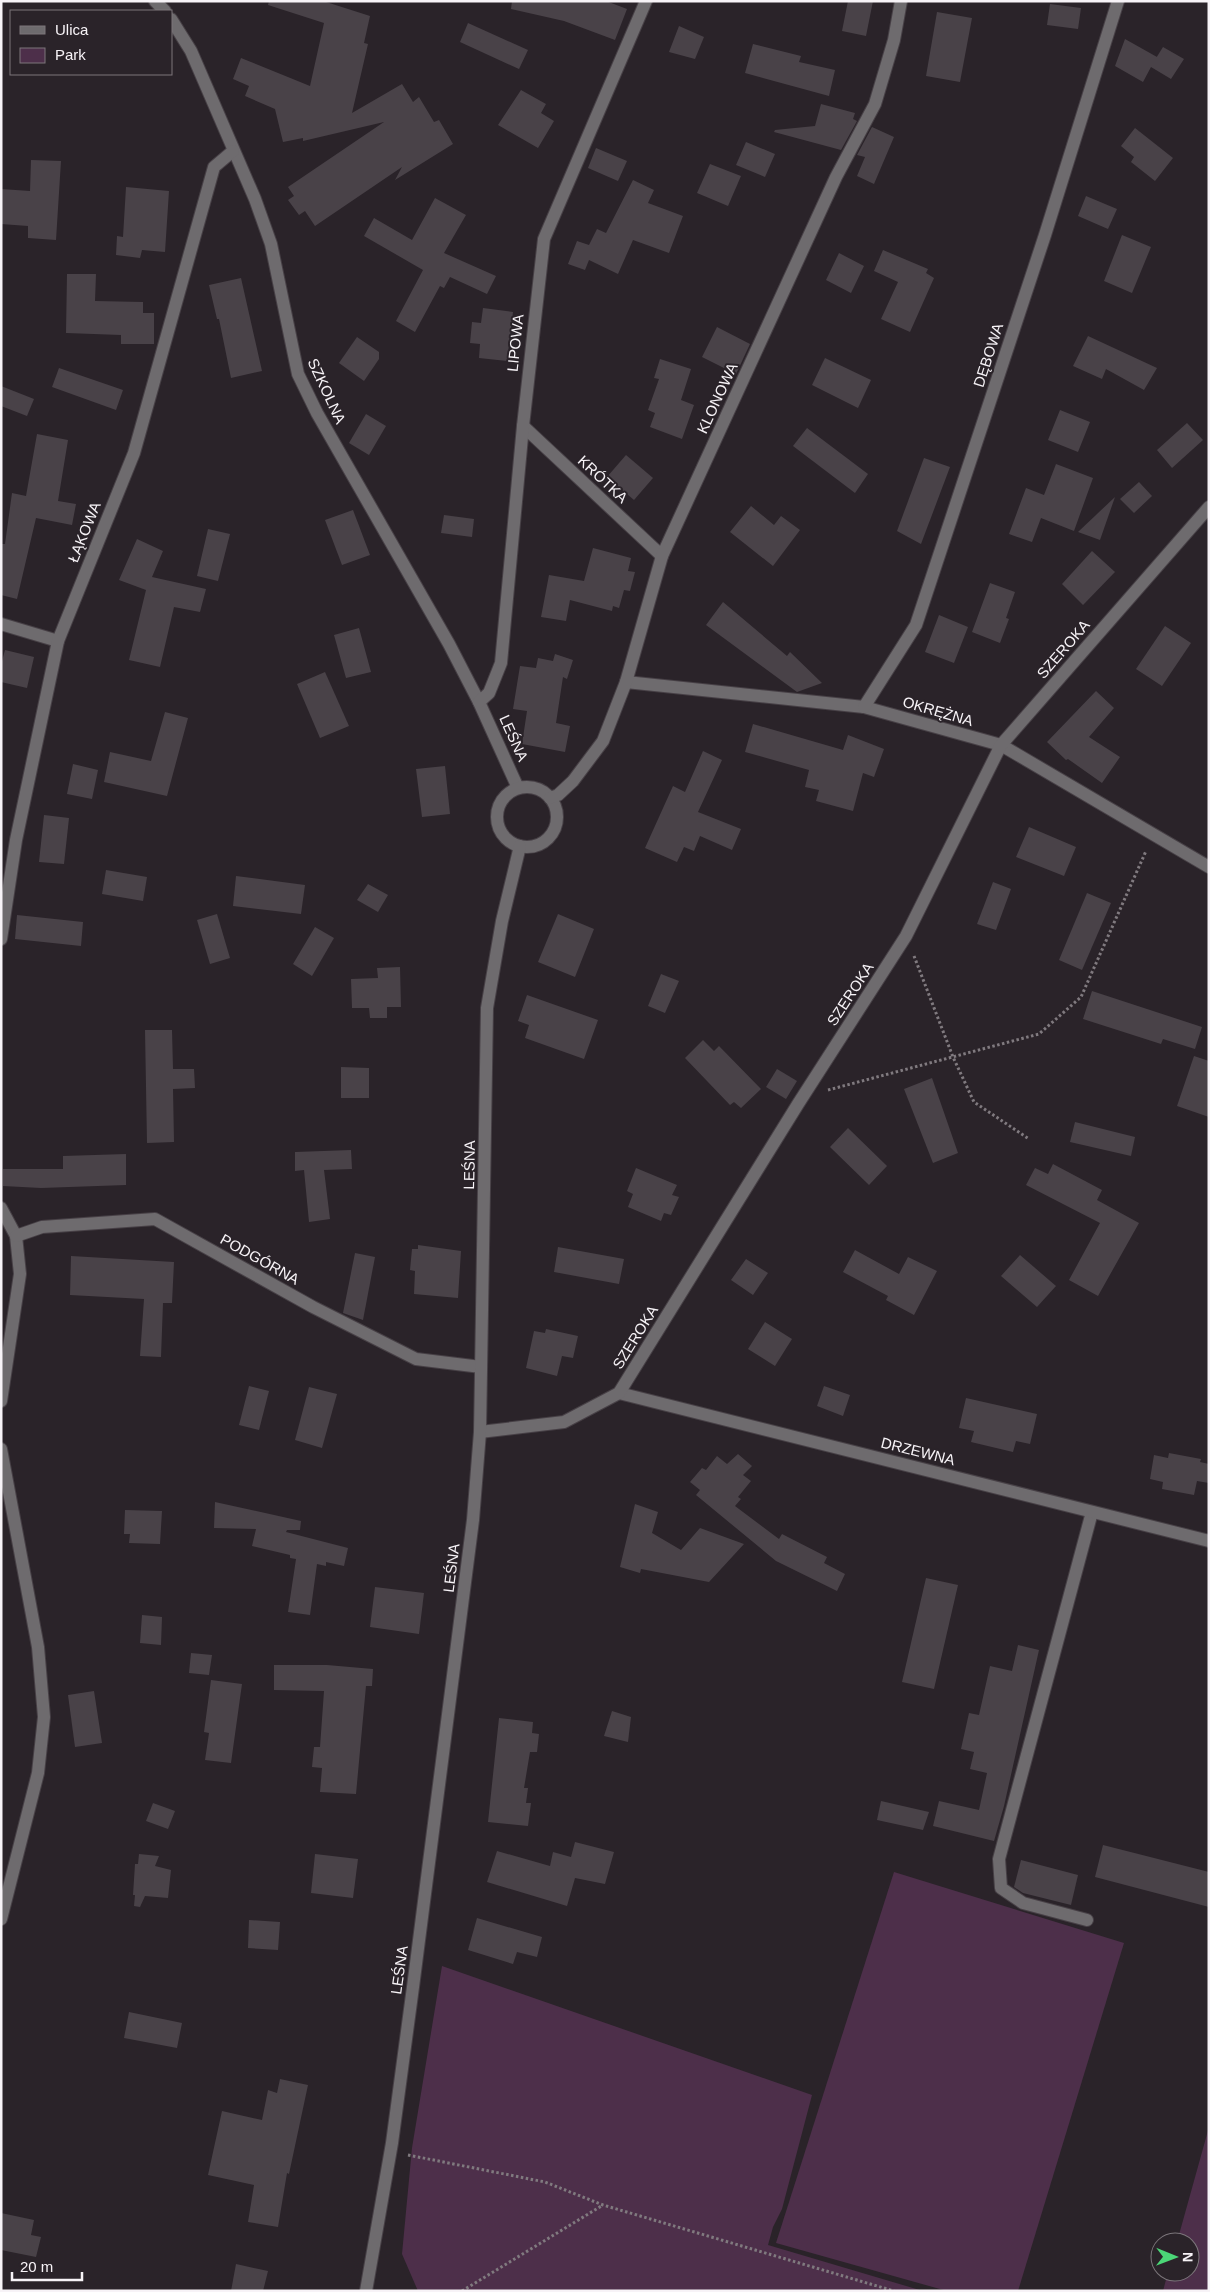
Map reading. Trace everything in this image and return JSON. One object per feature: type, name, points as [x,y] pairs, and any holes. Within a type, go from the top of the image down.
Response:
[{"type":"street","points":[[155,1],[164,10]]},
{"type":"street","name":"LIPOWA","points":[[479,702],[489,693],[501,664],[523,426],[544,239],[646,1]]},
{"type":"street","name":"KLONOWA","points":[[550,798],[558,795],[573,780],[603,741],[626,682],[662,556],[836,177],[875,104],[894,40],[901,1]]},
{"type":"street","name":"DĘBOWA","points":[[864,707],[916,625],[1045,235],[1118,1]]},
{"type":"street","name":"SZKOLNA","points":[[172,21],[191,50],[255,199],[271,244],[298,374],[317,414],[411,576],[479,702]]},
{"type":"street","name":"ŁĄKOWA","points":[[1,939],[16,840],[58,641],[134,453],[214,167],[233,151]]},
{"type":"street","name":"KRÓTKA","points":[[523,426],[662,556]]},
{"type":"street","name":"SZEROKA","points":[[480,1432],[564,1422],[619,1393],[798,1104],[906,936],[1001,745],[1209,507]]},
{"type":"street","points":[[1,624],[58,641]]},
{"type":"street","name":"OKRĘŻNA","points":[[626,682],[864,707],[1001,745],[1209,867]]},
{"type":"street","name":"LEŚNA","points":[[479,702],[518,788]]},
{"type":"street","points":[[518,788],[536,788],[550,798],[557,815],[552,833],[538,845],[520,846],[504,836],[497,818],[503,800],[518,788]]},
{"type":"street","name":"LEŚNA","points":[[366,2291],[390,2152],[465,1589],[480,1432],[487,1008],[502,921],[520,846]]},
{"type":"street","points":[[1,1208],[16,1236],[20,1274],[1,1401]]},
{"type":"street","name":"PODGÓRNA","points":[[16,1236],[42,1227],[155,1219],[314,1307],[416,1359],[482,1367]]},
{"type":"street","name":"DRZEWNA","points":[[619,1393],[1209,1541]]},
{"type":"street","points":[[1,1449],[38,1647],[44,1717],[38,1773],[1,1919]]},
{"type":"street","points":[[1086,1920],[1023,1903],[1001,1888],[999,1859],[1092,1512]]},
{"type":"path","points":[[826,1091],[1038,1034],[1081,997],[1153,834]]},
{"type":"path","points":[[906,936],[953,1056],[974,1102],[1029,1139]]},
{"type":"path","points":[[390,2152],[545,2182],[603,2205],[894,2291]]},
{"type":"path","points":[[462,2291],[603,2205]]},
{"type":"green space","points":[[894,1872],[1124,1943],[1018,2291],[947,2291],[776,2243]]},
{"type":"green space","points":[[442,1966],[812,2095],[782,2209],[773,2227],[768,2245],[923,2291],[418,2291],[402,2254],[412,2148]]},
{"type":"green space","points":[[1209,2127],[1209,2291],[1163,2291],[1165,2282],[1200,2282],[1200,2232],[1180,2232]]},
{"type":"building","points":[[269,1],[323,1],[370,16],[364,43],[368,44],[352,113],[402,84],[413,102],[419,97],[434,122],[439,120],[453,144],[395,180],[402,167],[315,226],[305,211],[299,215],[288,200],[294,196],[288,187],[384,122],[303,141],[303,138],[283,142],[275,109],[245,96],[249,86],[233,79],[241,58],[310,86],[324,23],[268,5]]},
{"type":"building","points":[[512,1],[606,1],[627,9],[615,40],[564,21],[511,9]]},
{"type":"building","points":[[848,1],[873,1],[866,36],[842,31]]},
{"type":"building","points":[[1050,4],[1081,8],[1078,29],[1047,25]]},
{"type":"building","points":[[937,12],[972,18],[960,82],[926,76]]},
{"type":"building","points":[[468,23],[528,50],[519,69],[460,42]]},
{"type":"building","points":[[679,26],[704,37],[695,59],[669,52]]},
{"type":"building","points":[[1125,39],[1157,57],[1163,47],[1184,59],[1171,79],[1151,67],[1143,82],[1115,66]]},
{"type":"building","points":[[753,44],[801,56],[799,62],[835,70],[829,96],[745,73]]},
{"type":"building","points":[[521,90],[546,104],[541,113],[554,121],[538,148],[498,125]]},
{"type":"building","points":[[821,104],[855,113],[853,119],[857,121],[841,150],[774,132],[775,130],[815,126]]},
{"type":"building","points":[[872,127],[894,137],[874,184],[857,176],[865,157],[857,155]]},
{"type":"building","points":[[1135,128],[1173,158],[1155,181],[1131,162],[1134,157],[1121,146]]},
{"type":"building","points":[[746,142],[775,154],[765,177],[736,165]]},
{"type":"building","points":[[596,148],[627,161],[618,181],[588,168]]},
{"type":"building","points":[[31,160],[61,161],[56,240],[28,238],[28,226],[1,224],[1,189],[30,191]]},
{"type":"building","points":[[710,164],[741,176],[728,206],[697,193]]},
{"type":"building","points":[[633,180],[654,190],[648,203],[683,216],[669,253],[633,240],[618,274],[589,260],[585,270],[568,264],[577,241],[589,245],[597,229],[606,233]]},
{"type":"building","points":[[126,187],[169,191],[165,252],[142,250],[140,258],[116,255],[117,236],[123,237]]},
{"type":"building","points":[[1086,196],[1117,209],[1108,229],[1078,216]]},
{"type":"building","points":[[435,198],[466,215],[444,253],[496,276],[487,294],[450,277],[444,288],[440,286],[415,332],[396,321],[423,270],[364,236],[374,218],[412,240]]},
{"type":"building","points":[[1122,235],[1151,247],[1132,293],[1104,281]]},
{"type":"building","points":[[883,250],[928,269],[926,273],[934,278],[910,332],[881,319],[898,282],[874,271]]},
{"type":"building","points":[[839,253],[864,266],[851,293],[826,280]]},
{"type":"building","points":[[67,274],[96,274],[95,301],[143,302],[143,313],[154,313],[154,344],[121,344],[121,335],[66,333]]},
{"type":"building","points":[[241,278],[262,371],[231,378],[219,319],[217,319],[209,285]]},
{"type":"building","points":[[483,308],[513,312],[507,361],[479,358],[480,344],[470,343],[472,322],[481,323]]},
{"type":"building","points":[[717,327],[750,344],[736,374],[702,357]]},
{"type":"building","points":[[1088,336],[1157,368],[1144,390],[1106,369],[1102,379],[1073,366]]},
{"type":"building","points":[[357,337],[379,352],[379,359],[364,381],[339,363]]},
{"type":"building","points":[[825,358],[871,380],[858,408],[812,385]]},
{"type":"building","points":[[660,359],[691,369],[681,400],[694,405],[682,439],[650,427],[655,413],[648,410],[659,379],[654,378]]},
{"type":"building","points":[[59,368],[123,390],[116,410],[52,387]]},
{"type":"building","points":[[1,386],[34,399],[27,416],[1,406]]},
{"type":"building","points":[[1060,410],[1090,422],[1078,452],[1048,440]]},
{"type":"building","points":[[366,414],[386,426],[369,455],[349,443]]},
{"type":"building","points":[[1187,423],[1203,440],[1172,468],[1157,450]]},
{"type":"building","points":[[807,428],[868,474],[855,493],[793,446]]},
{"type":"building","points":[[37,434],[68,440],[58,501],[76,504],[72,525],[36,518],[17,599],[1,595],[1,544],[5,544],[12,493],[26,496]]},
{"type":"building","points":[[626,455],[653,478],[634,500],[607,477]]},
{"type":"building","points":[[924,458],[950,467],[921,544],[897,531]]},
{"type":"building","points":[[1056,464],[1093,478],[1074,531],[1041,518],[1032,542],[1009,534],[1026,488],[1044,495]]},
{"type":"building","points":[[1139,482],[1152,496],[1134,513],[1120,499]]},
{"type":"building","points":[[1115,497],[1100,540],[1078,532]]},
{"type":"building","points":[[751,506],[774,525],[781,516],[800,530],[773,566],[730,532]]},
{"type":"building","points":[[353,510],[370,555],[342,565],[325,520]]},
{"type":"building","points":[[444,515],[474,519],[472,537],[441,533]]},
{"type":"building","points":[[208,529],[230,534],[218,581],[197,576]]},
{"type":"building","points":[[137,539],[163,551],[152,577],[206,589],[200,612],[174,607],[160,667],[129,660],[146,590],[119,580]]},
{"type":"building","points":[[593,548],[631,558],[628,571],[635,572],[630,591],[624,590],[619,608],[613,606],[612,611],[570,600],[566,621],[541,617],[549,575],[584,581]]},
{"type":"building","points":[[1092,551],[1115,572],[1083,605],[1062,584]]},
{"type":"building","points":[[990,583],[1015,592],[1006,618],[1009,619],[1000,643],[972,632]]},
{"type":"building","points":[[723,602],[787,656],[790,652],[822,683],[797,692],[706,625]]},
{"type":"building","points":[[939,615],[968,627],[954,663],[925,652]]},
{"type":"building","points":[[1165,626],[1191,643],[1162,686],[1136,669]]},
{"type":"building","points":[[359,628],[371,672],[346,678],[334,635]]},
{"type":"building","points":[[5,650],[34,657],[27,688],[1,682],[1,665]]},
{"type":"building","points":[[555,654],[573,660],[567,679],[563,677],[556,723],[570,726],[565,752],[522,744],[527,711],[513,709],[520,666],[536,668],[538,658],[553,661]]},
{"type":"building","points":[[325,672],[349,726],[320,738],[297,684]]},
{"type":"building","points":[[1096,691],[1114,708],[1089,737],[1120,757],[1102,783],[1068,759],[1066,760],[1047,742]]},
{"type":"building","points":[[165,712],[188,718],[167,796],[104,782],[110,752],[151,761]]},
{"type":"building","points":[[753,724],[843,750],[848,735],[884,749],[874,777],[863,773],[853,811],[816,801],[819,790],[805,787],[809,770],[745,752]]},
{"type":"building","points":[[703,751],[722,760],[698,812],[741,829],[732,850],[700,836],[694,851],[684,847],[677,862],[645,848],[673,786],[685,792]]},
{"type":"building","points":[[73,764],[98,770],[92,799],[67,794]]},
{"type":"building","points":[[445,766],[450,814],[422,817],[416,769]]},
{"type":"building","points":[[44,815],[69,818],[64,864],[39,862]]},
{"type":"building","points":[[1029,827],[1076,847],[1064,876],[1016,857]]},
{"type":"building","points":[[106,870],[147,877],[143,901],[102,894]]},
{"type":"building","points":[[236,876],[305,885],[301,914],[233,906]]},
{"type":"building","points":[[993,882],[1011,889],[996,930],[977,924]]},
{"type":"building","points":[[368,884],[388,895],[378,912],[357,900]]},
{"type":"building","points":[[1087,893],[1111,903],[1082,970],[1059,960]]},
{"type":"building","points":[[217,914],[230,958],[210,964],[197,920]]},
{"type":"building","points":[[558,914],[594,929],[575,977],[538,962]]},
{"type":"building","points":[[17,915],[83,922],[81,946],[15,939]]},
{"type":"building","points":[[315,927],[334,938],[312,976],[293,964]]},
{"type":"building","points":[[400,967],[401,1007],[387,1007],[387,1018],[370,1018],[369,1008],[352,1008],[351,979],[378,978],[377,968]]},
{"type":"building","points":[[661,974],[679,981],[665,1013],[648,1006]]},
{"type":"building","points":[[1092,991],[1202,1027],[1195,1049],[1163,1039],[1161,1044],[1083,1019]]},
{"type":"building","points":[[527,995],[598,1020],[584,1059],[525,1038],[529,1025],[518,1021]]},
{"type":"building","points":[[145,1030],[172,1030],[173,1069],[194,1069],[195,1088],[173,1089],[174,1142],[147,1143]]},
{"type":"building","points":[[703,1040],[714,1051],[719,1046],[761,1089],[741,1108],[734,1102],[730,1105],[685,1058]]},
{"type":"building","points":[[1194,1056],[1209,1061],[1209,1117],[1177,1106]]},
{"type":"building","points":[[341,1067],[369,1068],[369,1098],[341,1098]]},
{"type":"building","points":[[777,1069],[797,1081],[786,1099],[766,1087]]},
{"type":"building","points":[[932,1078],[958,1153],[933,1163],[904,1089]]},
{"type":"building","points":[[1075,1122],[1135,1137],[1131,1156],[1070,1142]]},
{"type":"building","points":[[848,1128],[887,1166],[869,1185],[830,1147]]},
{"type":"building","points":[[351,1150],[352,1169],[324,1170],[330,1219],[309,1222],[304,1170],[295,1171],[295,1152]]},
{"type":"building","points":[[126,1154],[126,1185],[41,1188],[3,1186],[3,1169],[63,1169],[63,1156]]},
{"type":"building","points":[[1053,1164],[1102,1190],[1097,1200],[1139,1223],[1098,1296],[1069,1280],[1100,1223],[1026,1185],[1035,1168],[1048,1174]]},
{"type":"building","points":[[636,1168],[677,1185],[672,1195],[679,1197],[671,1215],[664,1213],[661,1221],[628,1207],[633,1194],[627,1191]]},
{"type":"building","points":[[418,1245],[461,1251],[458,1298],[414,1294],[415,1271],[410,1270],[412,1249],[418,1249]]},
{"type":"building","points":[[558,1247],[624,1259],[619,1284],[554,1272]]},
{"type":"building","points":[[855,1250],[899,1274],[908,1257],[937,1271],[914,1315],[886,1300],[888,1296],[843,1272]]},
{"type":"building","points":[[355,1253],[375,1257],[363,1320],[343,1313]]},
{"type":"building","points":[[1020,1255],[1056,1286],[1037,1307],[1001,1276]]},
{"type":"building","points":[[71,1256],[174,1262],[172,1303],[163,1303],[161,1357],[140,1356],[144,1299],[70,1295]]},
{"type":"building","points":[[746,1259],[768,1273],[753,1295],[731,1280]]},
{"type":"building","points":[[765,1322],[792,1339],[775,1366],[748,1349]]},
{"type":"building","points":[[546,1329],[578,1336],[573,1358],[562,1356],[557,1376],[526,1368],[534,1331],[545,1333]]},
{"type":"building","points":[[249,1386],[269,1391],[259,1430],[239,1425]]},
{"type":"building","points":[[824,1386],[850,1395],[843,1416],[817,1406]]},
{"type":"building","points":[[309,1387],[337,1394],[322,1448],[295,1440]]},
{"type":"building","points":[[966,1398],[1037,1414],[1030,1444],[1016,1441],[1013,1452],[971,1442],[974,1431],[959,1428]]},
{"type":"building","points":[[1169,1453],[1201,1459],[1200,1462],[1209,1464],[1209,1483],[1197,1481],[1194,1495],[1162,1489],[1163,1482],[1150,1479],[1154,1455],[1168,1458]]},
{"type":"building","points":[[738,1454],[752,1466],[743,1475],[751,1481],[738,1497],[741,1499],[735,1506],[779,1539],[782,1534],[827,1557],[824,1563],[845,1574],[837,1591],[776,1561],[696,1495],[700,1490],[690,1482],[702,1468],[706,1470],[717,1456],[727,1464]]},
{"type":"building","points":[[215,1502],[301,1521],[300,1530],[287,1530],[286,1532],[348,1548],[344,1566],[326,1562],[326,1566],[317,1564],[310,1615],[288,1612],[296,1559],[290,1558],[290,1555],[252,1546],[256,1529],[214,1528]]},
{"type":"building","points":[[635,1504],[658,1512],[652,1533],[681,1550],[700,1528],[744,1544],[709,1582],[641,1569],[640,1573],[620,1567]]},
{"type":"building","points":[[125,1510],[162,1511],[160,1544],[129,1543],[130,1534],[124,1534]]},
{"type":"building","points":[[926,1578],[958,1585],[934,1689],[902,1682]]},
{"type":"building","points":[[375,1587],[424,1593],[419,1634],[370,1627]]},
{"type":"building","points":[[142,1615],[162,1617],[161,1645],[140,1643]]},
{"type":"building","points":[[1018,1645],[1039,1650],[1004,1806],[994,1841],[933,1826],[939,1801],[979,1810],[987,1773],[970,1769],[974,1752],[961,1749],[969,1713],[979,1715],[990,1666],[1012,1671]]},
{"type":"building","points":[[191,1653],[212,1655],[209,1675],[189,1673]]},
{"type":"building","points":[[274,1665],[327,1665],[373,1669],[372,1686],[366,1686],[356,1794],[320,1792],[322,1768],[312,1767],[314,1747],[320,1747],[324,1691],[274,1690]]},
{"type":"building","points":[[211,1680],[242,1684],[231,1763],[205,1760],[209,1733],[204,1732]]},
{"type":"building","points":[[94,1691],[102,1743],[75,1747],[68,1695]]},
{"type":"building","points":[[612,1711],[631,1717],[628,1742],[604,1736]]},
{"type":"building","points":[[499,1718],[533,1722],[532,1733],[539,1734],[537,1752],[530,1752],[524,1788],[528,1788],[526,1803],[531,1803],[528,1826],[488,1822]]},
{"type":"building","points":[[881,1801],[929,1812],[923,1830],[877,1820]]},
{"type":"building","points":[[153,1803],[175,1811],[168,1829],[146,1821]]},
{"type":"building","points":[[575,1842],[614,1852],[605,1884],[575,1878],[567,1906],[487,1882],[497,1851],[550,1866],[553,1852],[571,1857]]},
{"type":"building","points":[[1103,1845],[1209,1872],[1209,1907],[1095,1877]]},
{"type":"building","points":[[139,1854],[159,1856],[155,1866],[171,1870],[168,1898],[145,1896],[140,1907],[134,1906],[135,1895],[133,1895],[135,1864],[138,1864]]},
{"type":"building","points":[[315,1854],[358,1859],[353,1898],[311,1893]]},
{"type":"building","points":[[1021,1860],[1078,1875],[1071,1905],[1023,1893],[1014,1887]]},
{"type":"building","points":[[477,1918],[542,1937],[537,1957],[517,1952],[513,1964],[468,1950]]},
{"type":"building","points":[[249,1920],[280,1922],[278,1950],[248,1948]]},
{"type":"building","points":[[129,2012],[182,2023],[177,2048],[124,2038]]},
{"type":"building","points":[[280,2079],[308,2085],[289,2174],[287,2173],[278,2227],[248,2222],[254,2185],[208,2175],[222,2111],[262,2120],[268,2090],[277,2093]]},
{"type":"building","points":[[1,2213],[34,2220],[31,2235],[41,2237],[36,2257],[1,2250]]},
{"type":"building","points":[[236,2264],[268,2271],[263,2291],[231,2291]]}]
